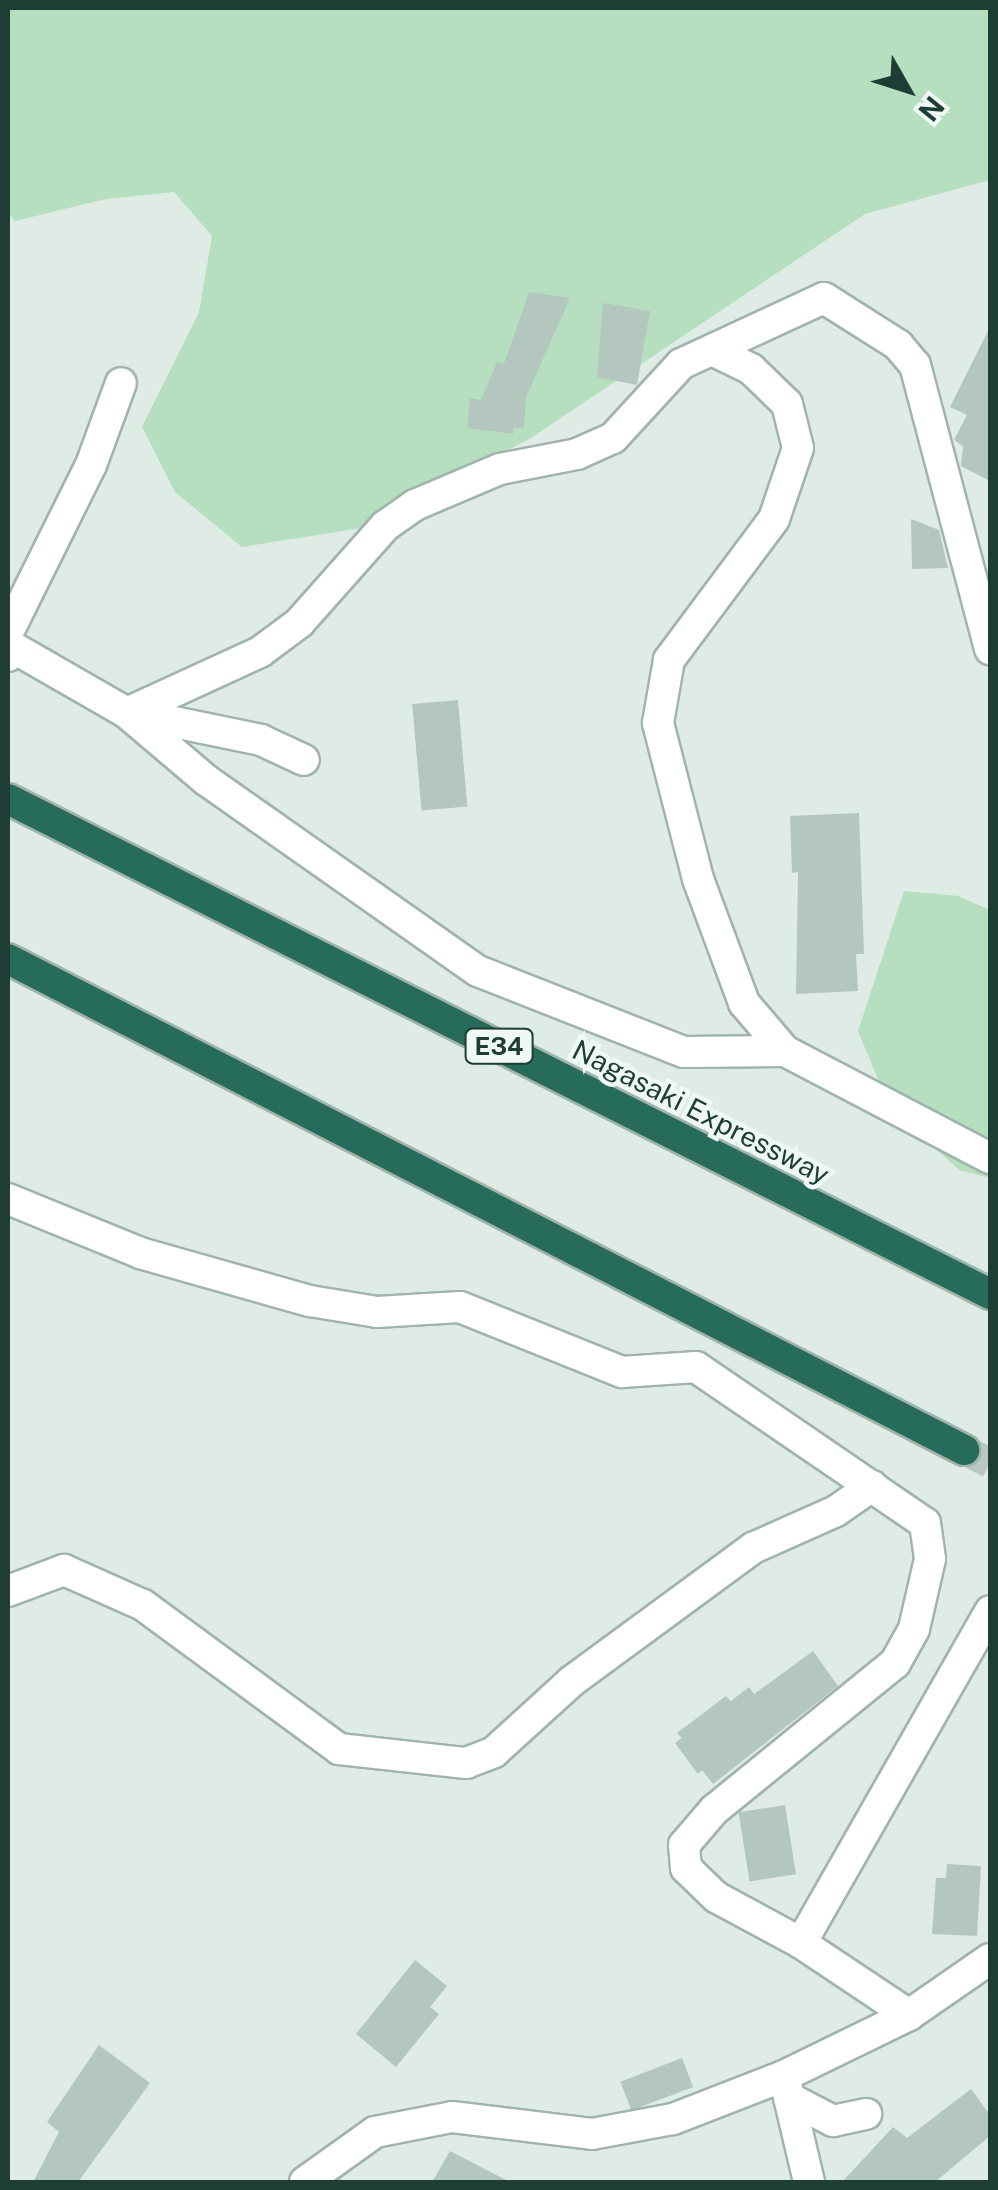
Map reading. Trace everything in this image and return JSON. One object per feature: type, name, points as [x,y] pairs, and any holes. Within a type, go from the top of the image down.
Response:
[{"type":"highway","name":"Nagasaki Expressway","points":[[8,798],[990,1294]]},
{"type":"highway","points":[[8,960],[964,1450]]},
{"type":"street","points":[[127,712],[260,652],[299,623],[385,526],[415,505],[500,469],[577,454],[613,438],[681,364],[824,298],[898,346],[915,365],[990,649]]},
{"type":"street","points":[[712,350],[751,369],[787,404],[798,448],[774,519],[669,660],[658,723],[698,879],[744,1004],[784,1051],[990,1158]]},
{"type":"street","points":[[122,383],[91,464],[9,645],[127,712],[206,780],[478,971],[684,1052],[784,1051]]},
{"type":"street","points":[[127,712],[261,740],[304,760]]},
{"type":"street","points":[[8,1200],[140,1252],[310,1301],[377,1312],[460,1307],[622,1372],[696,1367],[925,1523],[930,1558],[914,1629],[895,1663],[714,1810],[684,1845],[686,1868],[716,1897],[801,1943],[909,2015]]},
{"type":"street","points":[[8,1591],[64,1570],[143,1606],[340,1749],[466,1763],[494,1752],[572,1682],[753,1548],[836,1511],[872,1486]]},
{"type":"street","points":[[801,1943],[990,1610]]},
{"type":"street","points":[[304,2182],[375,2132],[452,2117],[592,2134],[673,2119],[786,2087],[909,2015],[990,1959]]},
{"type":"street","points":[[786,2087],[833,2121],[866,2114]]},
{"type":"street","points":[[786,2087],[810,2182]]},
{"type":"green space","points":[[8,8],[990,8],[990,180],[865,214],[531,438],[356,529],[242,547],[175,492],[142,427],[199,312],[212,236],[174,192],[106,199],[15,221],[8,213]]},
{"type":"green space","points":[[904,891],[958,896],[990,910],[990,1178],[959,1170],[889,1106],[858,1031]]},
{"type":"building","points":[[529,292],[570,298],[526,397],[524,428],[513,428],[513,434],[467,428],[470,398],[481,400],[497,362],[504,364]]},
{"type":"building","points":[[603,303],[650,311],[637,385],[597,377]]},
{"type":"building","points":[[990,327],[990,481],[961,466],[963,446],[954,440],[967,415],[950,407]]},
{"type":"building","points":[[911,519],[939,530],[948,568],[912,569]]},
{"type":"building","points":[[458,700],[467,807],[422,811],[412,704]]},
{"type":"building","points":[[859,813],[864,954],[856,954],[858,991],[796,994],[798,872],[792,873],[790,816]]},
{"type":"building","points":[[813,1651],[838,1686],[713,1784],[702,1770],[698,1774],[675,1743],[682,1738],[677,1733],[726,1696],[731,1701],[749,1687],[754,1694]]},
{"type":"building","points":[[785,1805],[796,1874],[750,1881],[739,1812]]},
{"type":"building","points":[[947,1864],[981,1866],[977,1936],[932,1934],[936,1878],[946,1878]]},
{"type":"building","points":[[415,1960],[447,1986],[430,2007],[439,2014],[396,2067],[356,2034]]},
{"type":"building","points":[[99,2045],[150,2083],[78,2182],[33,2182],[59,2132],[47,2122]]},
{"type":"building","points":[[682,2058],[693,2087],[631,2111],[620,2082]]},
{"type":"building","points":[[971,2089],[990,2115],[990,2136],[935,2182],[842,2182],[893,2127],[907,2138]]},
{"type":"building","points":[[450,2151],[510,2182],[432,2182]]},
{"type":"tunnel","points":[[964,1450],[990,1463]]}]
